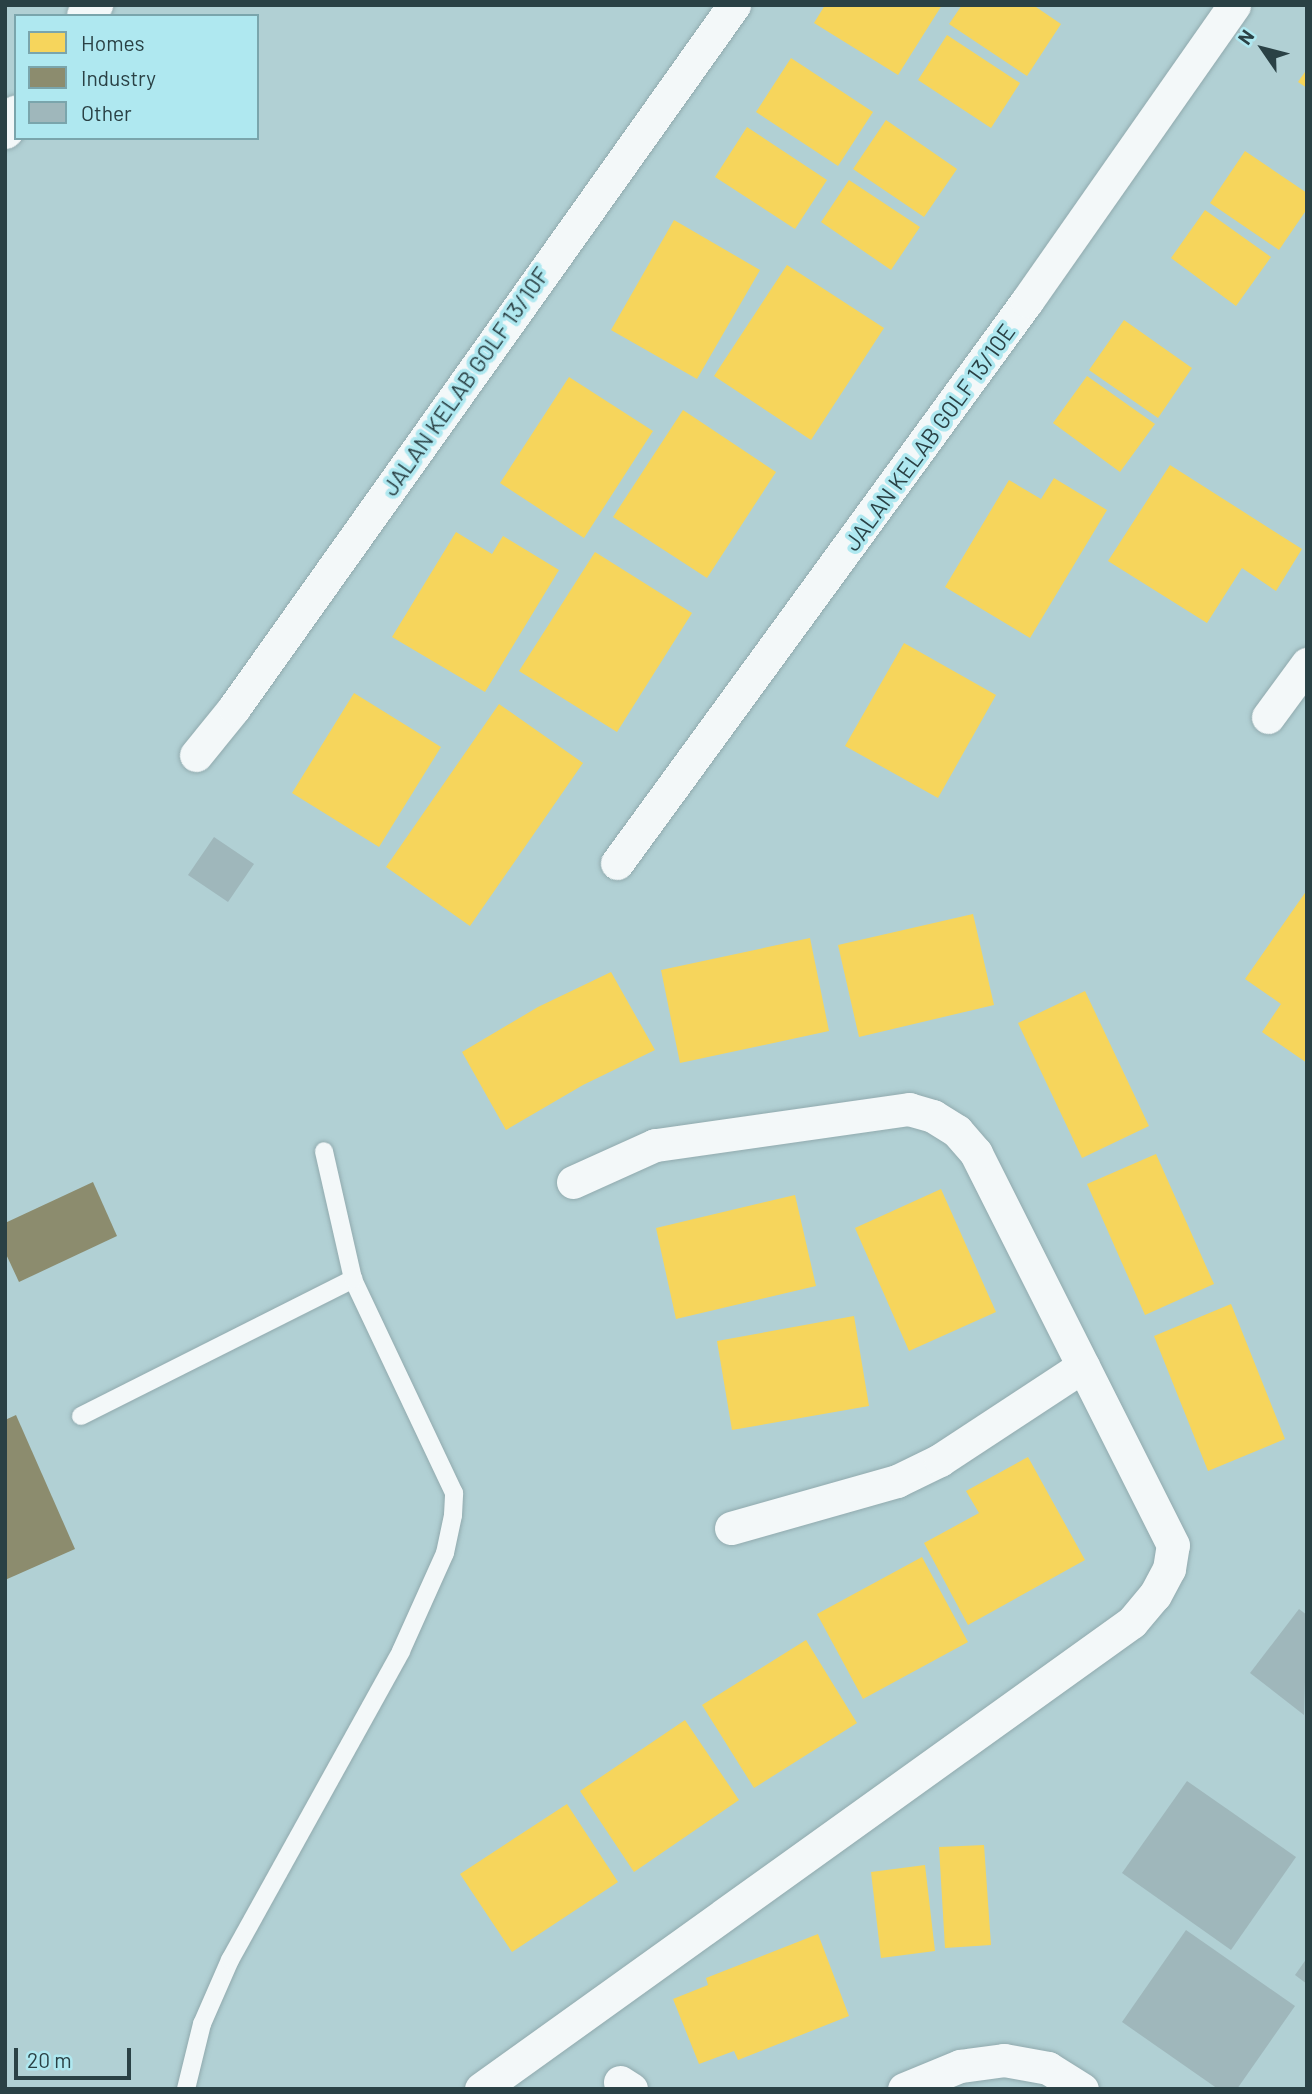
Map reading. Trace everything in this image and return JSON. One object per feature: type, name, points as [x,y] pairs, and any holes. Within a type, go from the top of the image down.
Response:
[{"type":"street","name":"JALAN KELAB GOLF 13/10F","points":[[196,755],[233,708],[734,5]]},
{"type":"street","name":"JALAN KELAB GOLF 13/10E","points":[[617,863],[1027,301],[1234,5]]},
{"type":"street","points":[[1268,717],[1307,664]]},
{"type":"street","points":[[481,2089],[1132,1622],[1155,1595],[1168,1569],[1173,1545],[976,1153],[957,1131],[933,1116],[909,1109],[655,1145],[573,1182]]},
{"type":"street","points":[[731,1528],[897,1481],[940,1460],[1083,1366]]},
{"type":"street","points":[[904,2089],[960,2066],[1004,2060],[1048,2068],[1082,2089]]},
{"type":"lane","points":[[186,2089],[202,2024],[230,1960],[401,1651],[444,1553],[453,1515],[454,1493],[353,1279],[324,1151]]},
{"type":"lane","points":[[81,1416],[353,1279]]},
{"type":"building: Homes","points":[[825,5],[942,5],[898,75],[814,23]]},
{"type":"building: Homes","points":[[962,5],[1033,5],[1061,24],[1027,76],[949,24]]},
{"type":"building: Homes","points":[[947,35],[1020,83],[991,128],[918,80]]},
{"type":"building: Homes","points":[[791,58],[873,112],[838,166],[756,112]]},
{"type":"building: Homes","points":[[1307,69],[1307,88],[1298,82]]},
{"type":"building: Homes","points":[[886,120],[957,169],[924,217],[853,169]]},
{"type":"building: Homes","points":[[747,127],[827,180],[795,229],[715,177]]},
{"type":"building: Homes","points":[[1245,151],[1307,193],[1307,209],[1279,250],[1210,203]]},
{"type":"building: Homes","points":[[849,180],[920,227],[891,270],[821,222]]},
{"type":"building: Homes","points":[[1205,210],[1271,257],[1236,306],[1171,258]]},
{"type":"building: Homes","points":[[674,220],[760,270],[697,379],[611,330]]},
{"type":"building: Homes","points":[[787,265],[884,328],[811,440],[714,376]]},
{"type":"building: Homes","points":[[1124,320],[1192,368],[1158,418],[1089,370]]},
{"type":"building: Homes","points":[[1087,376],[1155,424],[1120,472],[1053,423]]},
{"type":"building: Homes","points":[[569,377],[653,431],[584,538],[500,483]]},
{"type":"building: Homes","points":[[683,410],[776,472],[707,578],[613,517]]},
{"type":"building: Homes","points":[[1170,465],[1302,549],[1276,591],[1242,568],[1207,623],[1108,561]]},
{"type":"building: Homes","points":[[1054,478],[1107,510],[1030,638],[945,587],[1009,480],[1041,499]]},
{"type":"building: Homes","points":[[456,532],[492,554],[503,536],[559,570],[485,692],[392,637]]},
{"type":"building: Homes","points":[[595,552],[692,613],[617,732],[519,671]]},
{"type":"building: Homes","points":[[904,643],[996,695],[938,798],[845,746]]},
{"type":"building: Homes","points":[[354,693],[441,747],[379,847],[292,793]]},
{"type":"building: Homes","points":[[499,704],[583,763],[470,926],[386,867]]},
{"type":"building: Homes","points":[[1307,890],[1307,1063],[1262,1032],[1281,1004],[1245,979]]},
{"type":"building: Homes","points":[[973,914],[994,1005],[859,1037],[838,945]]},
{"type":"building: Homes","points":[[810,938],[829,1031],[680,1063],[661,970]]},
{"type":"building: Homes","points":[[611,972],[655,1050],[583,1085],[506,1130],[462,1052],[538,1007]]},
{"type":"building: Homes","points":[[1085,991],[1149,1126],[1082,1158],[1018,1023]]},
{"type":"building: Homes","points":[[1156,1154],[1214,1284],[1145,1315],[1087,1184]]},
{"type":"building: Homes","points":[[941,1189],[996,1312],[909,1351],[855,1228]]},
{"type":"building: Homes","points":[[795,1195],[816,1286],[676,1319],[656,1228]]},
{"type":"building: Homes","points":[[1231,1304],[1285,1439],[1208,1471],[1154,1336]]},
{"type":"building: Homes","points":[[854,1316],[869,1406],[732,1430],[717,1341]]},
{"type":"building: Homes","points":[[1028,1457],[1085,1560],[968,1625],[924,1543],[979,1513],[966,1491]]},
{"type":"building: Homes","points":[[922,1557],[968,1642],[863,1699],[817,1614]]},
{"type":"building: Homes","points":[[806,1640],[857,1723],[754,1788],[702,1705]]},
{"type":"building: Homes","points":[[685,1720],[739,1800],[634,1872],[580,1791]]},
{"type":"building: Homes","points":[[567,1804],[618,1882],[512,1952],[460,1874]]},
{"type":"building: Homes","points":[[984,1845],[991,1945],[945,1948],[939,1847]]},
{"type":"building: Homes","points":[[925,1865],[935,1951],[881,1958],[871,1872]]},
{"type":"building: Homes","points":[[818,1934],[849,2016],[738,2060],[734,2051],[699,2064],[673,1999],[708,1985],[706,1978]]},
{"type":"building: Industry","points":[[93,1182],[117,1236],[19,1282],[5,1252],[5,1223]]},
{"type":"building: Industry","points":[[16,1415],[75,1549],[5,1580],[5,1420]]},
{"type":"building: Other","points":[[214,837],[254,864],[228,902],[188,875]]},
{"type":"building: Other","points":[[1299,1609],[1307,1615],[1304,1715],[1250,1673]]},
{"type":"building: Other","points":[[1187,1781],[1296,1857],[1231,1950],[1122,1873]]},
{"type":"building: Other","points":[[1186,1930],[1295,2006],[1237,2089],[1218,2089],[1122,2022]]},
{"type":"building: Other","points":[[1307,1958],[1307,1984],[1295,1975]]}]
